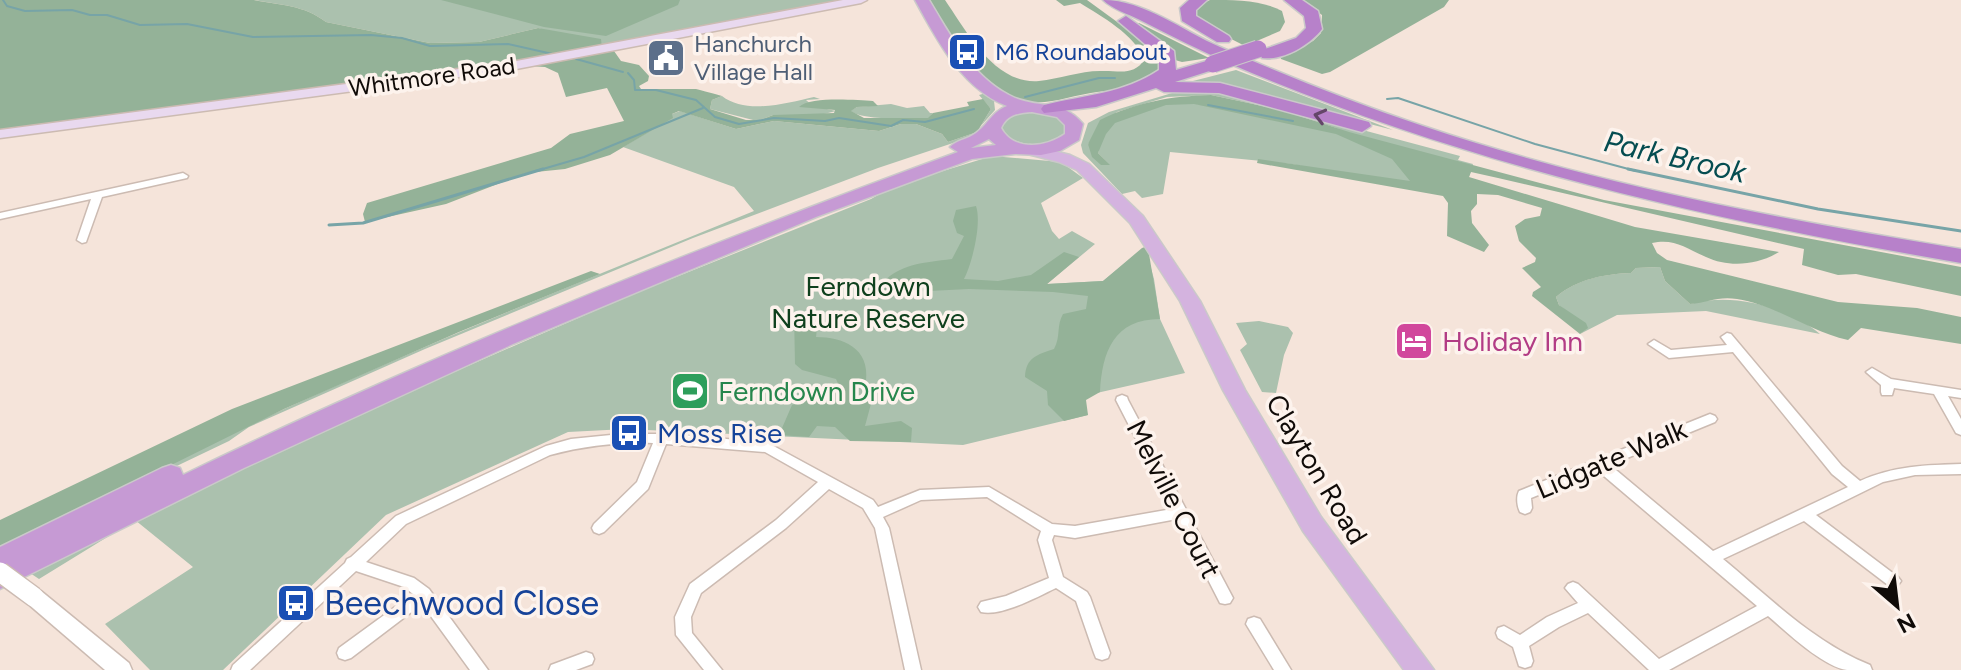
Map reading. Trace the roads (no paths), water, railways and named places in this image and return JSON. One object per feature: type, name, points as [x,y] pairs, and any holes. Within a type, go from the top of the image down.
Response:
[{"type":"highway","points":[[1096,0],[1166,52],[1169,61],[1167,72],[1156,86]]},
{"type":"highway","points":[[1111,0],[1260,73],[1402,126],[1488,153],[1730,215],[1961,257]]},
{"type":"highway","points":[[1131,0],[1208,39],[1403,116],[1627,181],[1751,208],[1961,245]]},
{"type":"highway","points":[[1199,0],[1188,8],[1187,13],[1198,27],[1337,87],[1494,139],[1751,208]]},
{"type":"highway","points":[[923,2],[950,48],[997,97],[1028,107],[1050,109],[1096,102],[1156,86],[1302,41],[1314,29],[1312,14],[1292,0]]},
{"type":"highway","points":[[1263,52],[1292,35],[1299,27],[1295,14],[1274,1]]},
{"type":"highway","points":[[0,575],[235,461],[505,339],[781,225],[943,164],[981,151],[1053,148],[1098,109],[1156,86],[1220,88],[1677,209],[1847,242],[1961,257]]},
{"type":"highway","points":[[997,97],[999,140],[1024,149]]},
{"type":"highway","points":[[0,560],[225,449],[500,327],[799,206],[966,145],[996,122],[1028,107]]},
{"type":"highway","points":[[1050,109],[1068,116],[1074,130]]},
{"type":"main road","name":"Whitmore Road","points":[[0,134],[511,66],[861,0]]},
{"type":"main road","points":[[1074,130],[1083,167]]},
{"type":"main road","points":[[1024,149],[1083,167]]},
{"type":"main road","name":"Clayton Road","points":[[1083,167],[1137,220],[1182,287],[1234,390],[1296,499],[1352,581],[1420,670]]},
{"type":"street","points":[[0,216],[183,176]]},
{"type":"street","points":[[82,240],[98,194]]},
{"type":"street","points":[[1654,344],[1673,359],[1731,342],[1837,470],[1859,488]]},
{"type":"street","points":[[1872,372],[1887,388],[1937,389],[1961,394]]},
{"type":"street","points":[[1937,389],[1961,430]]},
{"type":"street","name":"Melville Court","points":[[1122,400],[1225,598]]},
{"type":"street","name":"Lidgate Walk","points":[[1525,508],[1524,495],[1710,419]]},
{"type":"street","points":[[239,670],[401,520],[546,451],[613,438],[768,448],[868,504],[882,528],[913,670]]},
{"type":"street","points":[[599,528],[620,519],[643,485],[661,440]]},
{"type":"street","points":[[1599,464],[1812,643],[1864,670]]},
{"type":"street","points":[[1712,558],[1880,478],[1915,470],[1961,469]]},
{"type":"street","points":[[714,670],[684,635],[683,617],[695,589],[781,524],[828,481]]},
{"type":"street","points":[[875,514],[920,495],[989,492],[1049,529],[1075,532],[1182,513]]},
{"type":"street","points":[[1805,514],[1893,581]]},
{"type":"street","points":[[1049,529],[1045,540],[1057,581],[1082,597],[1102,653]]},
{"type":"street","points":[[352,563],[409,582],[424,594],[480,670]]},
{"type":"street","points":[[0,575],[34,597],[121,670]]},
{"type":"street","points":[[986,607],[1008,602],[1057,581]]},
{"type":"street","points":[[1573,588],[1659,669],[1768,608]]},
{"type":"street","points":[[345,653],[424,594]]},
{"type":"street","points":[[1520,643],[1553,622],[1590,605]]},
{"type":"street","points":[[1254,624],[1283,670]]},
{"type":"street","points":[[1504,633],[1520,643],[1525,661]]},
{"type":"street","points":[[557,670],[586,659]]},
{"type":"waterway","name":"Park Brook","points":[[3,0],[7,6],[25,11],[72,10],[90,15],[107,15],[140,25],[187,24],[253,37],[371,35],[402,38],[430,46],[508,44],[557,55]]},
{"type":"waterway","name":"Park Brook","points":[[576,59],[623,72]]},
{"type":"waterway","name":"Park Brook","points":[[628,73],[634,80],[635,90],[656,90],[696,100],[715,117],[739,124],[774,118],[825,121],[839,118],[891,126],[903,120],[925,122],[974,109]]},
{"type":"waterway","name":"Park Brook","points":[[1025,97],[1099,78],[1115,78]]},
{"type":"waterway","name":"Park Brook","points":[[1387,99],[1398,98],[1535,144],[1630,170]]},
{"type":"waterway","name":"Park Brook","points":[[1208,105],[1293,121]]},
{"type":"waterway","points":[[536,171],[584,157],[703,108]]},
{"type":"waterway","points":[[329,225],[363,223],[543,169]]},
{"type":"waterway","name":"Park Brook","points":[[1630,170],[1818,209],[1961,231]]},
{"type":"waterway","name":"Park Brook","points":[[1630,170],[1636,171]]},
{"type":"place","name":"M6 Roundabout","points":[[967,52]]},
{"type":"place","name":"Hanchurch Village Hall","points":[[666,58]]},
{"type":"place","name":"Holiday Inn","points":[[1414,341]]},
{"type":"place","name":"Ferndown Drive","points":[[690,391]]},
{"type":"place","name":"Moss Rise","points":[[629,433]]},
{"type":"place","name":"Beechwood Close","points":[[296,603]]},
{"type":"park label","name":"Ferndown Nature Reserve","points":[[868,302]]}]
